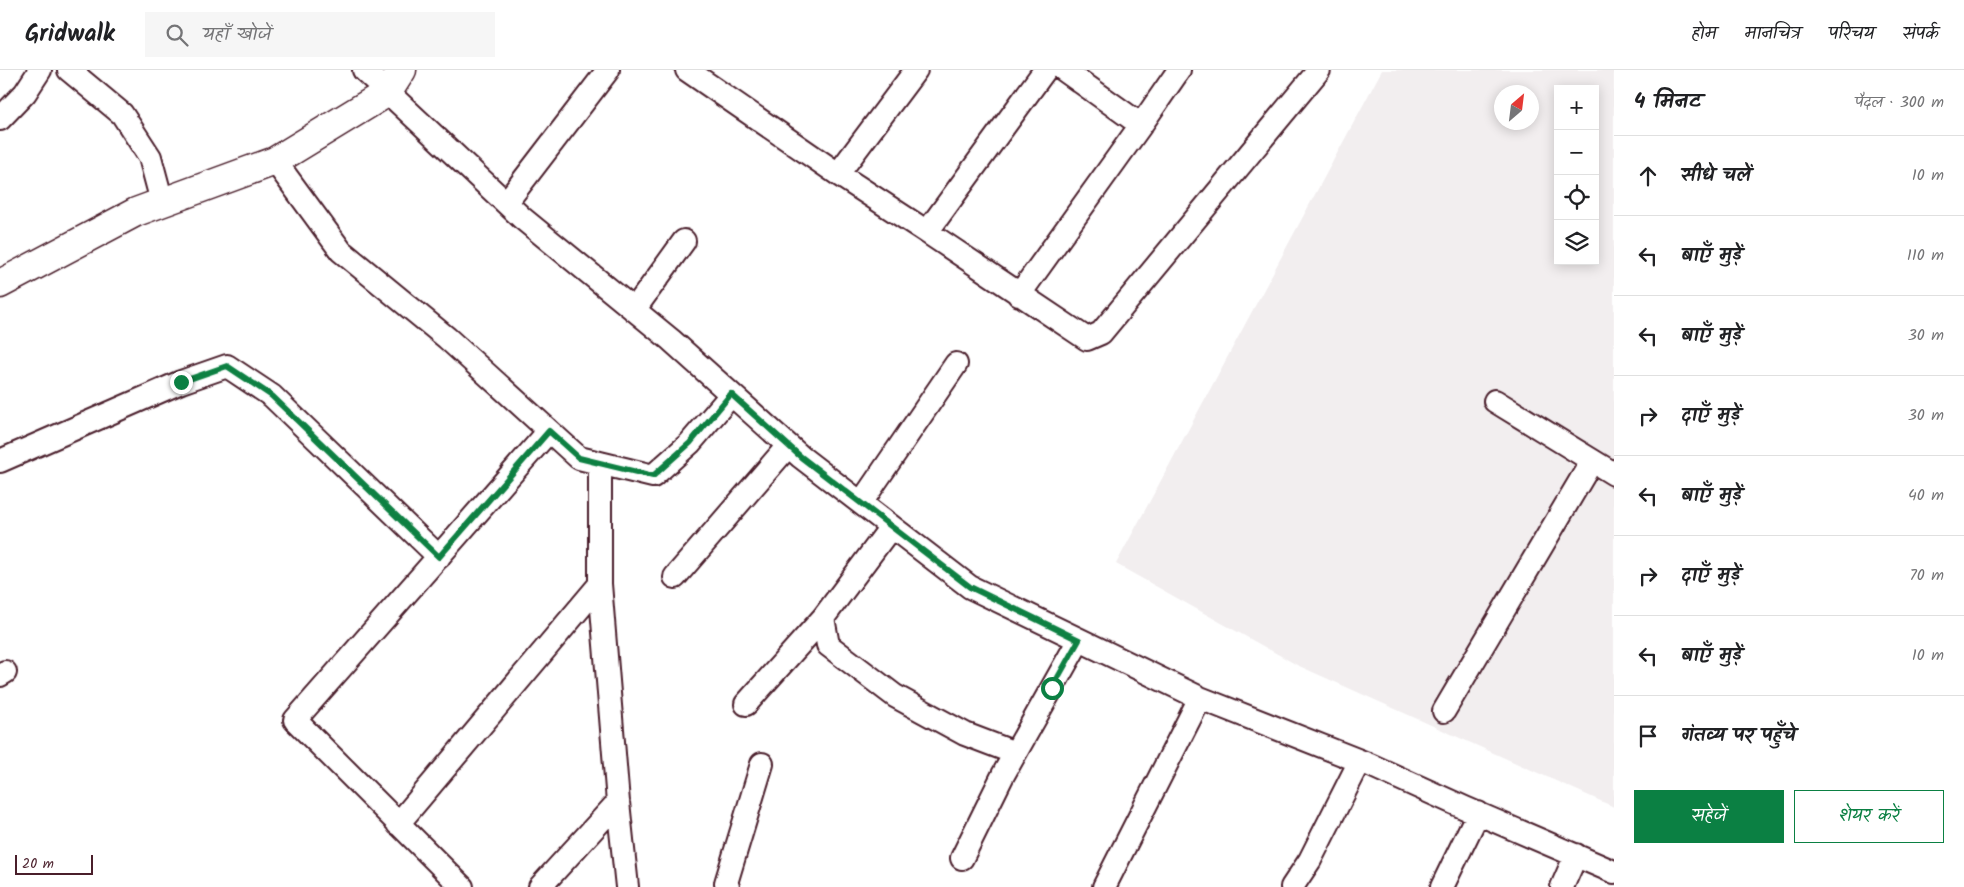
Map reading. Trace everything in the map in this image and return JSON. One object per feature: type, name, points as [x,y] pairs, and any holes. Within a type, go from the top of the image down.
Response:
[{"type":"street","points":[[0,119],[26,93],[40,70]]},
{"type":"street","points":[[69,70],[122,114],[150,157],[162,202]]},
{"type":"street","points":[[364,70],[395,81],[506,203],[671,340],[788,446],[970,587],[1200,698],[1360,761],[1614,872]]},
{"type":"street","points":[[506,203],[608,70]]},
{"type":"street","points":[[687,70],[838,174],[1087,339],[1101,333],[1319,70]]},
{"type":"street","points":[[838,174],[916,70]]},
{"type":"street","points":[[927,232],[1060,70],[1141,125]]},
{"type":"street","points":[[1019,295],[1141,125],[1178,70]]},
{"type":"street","points":[[0,284],[136,212],[275,161],[395,81]]},
{"type":"street","points":[[275,161],[341,251],[447,338],[579,458],[653,476],[690,443],[731,394]]},
{"type":"street","points":[[634,310],[684,241]]},
{"type":"street","points":[[861,503],[956,364]]},
{"type":"street","points":[[0,461],[181,382],[227,366],[272,396],[439,557]]},
{"type":"street","points":[[1495,401],[1614,474]]},
{"type":"street","points":[[462,887],[296,720],[549,431]]},
{"type":"street","points":[[675,577],[788,446]]},
{"type":"street","points":[[1444,711],[1592,461]]},
{"type":"street","points":[[600,463],[600,584],[627,887]]},
{"type":"street","points":[[746,704],[823,618],[892,526]]},
{"type":"street","points":[[398,824],[600,584]]},
{"type":"street","points":[[823,618],[828,645],[895,696],[965,734],[1014,753]]},
{"type":"street","points":[[962,858],[1014,753],[1079,640]]},
{"type":"street","points":[[1104,887],[1200,698]]},
{"type":"street","points":[[1292,887],[1310,860],[1360,761]]},
{"type":"street","points":[[728,887],[726,883],[762,764]]},
{"type":"street","points":[[540,887],[618,802]]},
{"type":"street","points":[[1442,887],[1478,813]]},
{"type":"street","points":[[1562,887],[1576,855]]},
{"type":"shaded area","points":[[1382,70],[1614,70],[1614,807],[1297,665],[1116,564]]},
{"type":"route","points":[[181,382],[227,366],[272,396],[439,557],[549,431],[579,458],[653,476],[690,443],[731,394],[801,457],[970,587],[1079,640],[1052,688]]}]
